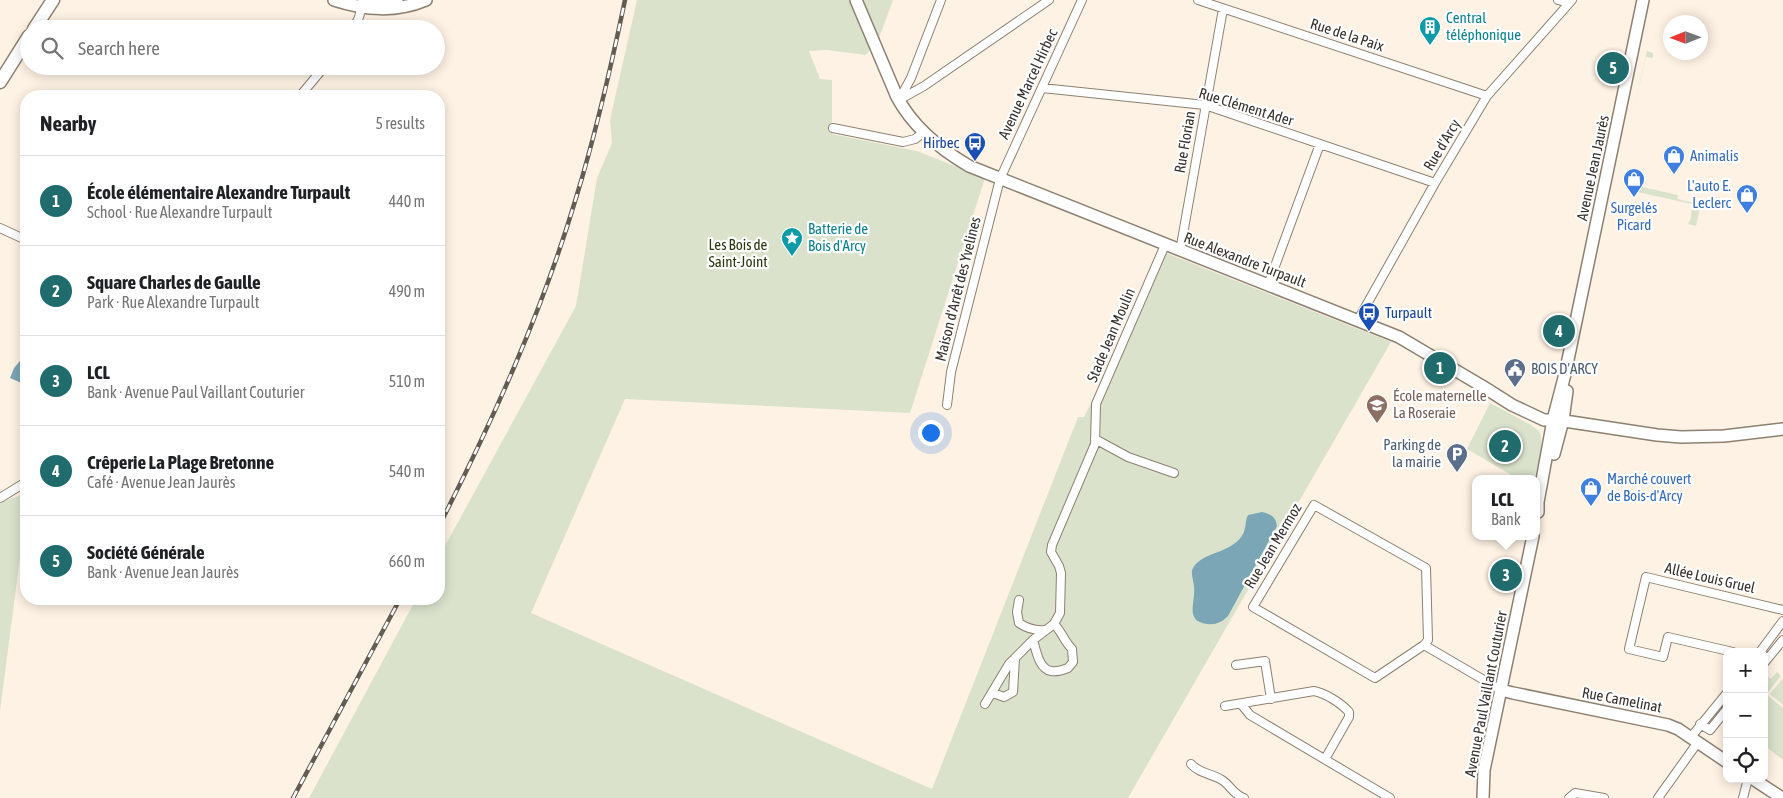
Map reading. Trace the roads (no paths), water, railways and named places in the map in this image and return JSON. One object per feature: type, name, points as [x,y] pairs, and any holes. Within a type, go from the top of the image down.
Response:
[{"type":"main road","points":[[38,20],[50,0]]},
{"type":"main road","points":[[40,20],[54,0]]},
{"type":"main road","points":[[334,0],[362,2],[397,0]]},
{"type":"main road","points":[[362,2],[395,9],[411,6],[426,0]]},
{"type":"main road","name":"Rue Alexandre Turpault","points":[[856,0],[899,100],[924,132],[951,156],[1000,179],[1399,337],[1518,408],[1544,420],[1558,420],[1602,427]]},
{"type":"main road","name":"Avenue Jean Jaurès","points":[[1558,420],[1572,342],[1643,0]]},
{"type":"main road","points":[[0,82],[20,50]]},
{"type":"main road","points":[[1540,494],[1558,420]]},
{"type":"main road","points":[[1602,427],[1681,437],[1724,436],[1783,429]]},
{"type":"main road","points":[[1602,427],[1612,432],[1636,438],[1680,444],[1783,436]]},
{"type":"main road","name":"Avenue Paul Vaillant Couturier","points":[[1482,798],[1484,770],[1532,540]]},
{"type":"main road","name":"Rue Camelinat","points":[[1501,690],[1668,725],[1723,759]]},
{"type":"main road","points":[[1759,783],[1782,798]]},
{"type":"street","points":[[899,100],[911,78],[941,0]]},
{"type":"street","points":[[899,100],[924,86],[1049,0]]},
{"type":"street","name":"Avenue Marcel Hirbec","points":[[1000,179],[1082,0]]},
{"type":"street","name":"Rue de la Paix","points":[[1198,0],[1487,96]]},
{"type":"street","points":[[1558,0],[1571,1]]},
{"type":"street","name":"Rue d'Arcy","points":[[1358,320],[1435,183],[1487,96],[1571,1]]},
{"type":"street","points":[[358,20],[362,2]]},
{"type":"street","name":"Rue Florian","points":[[1180,251],[1223,9]]},
{"type":"street","points":[[305,90],[318,75]]},
{"type":"street","name":"Rue Clément Ader","points":[[1042,88],[1205,105],[1435,183]]},
{"type":"street","points":[[833,128],[903,142],[915,139],[924,132]]},
{"type":"street","points":[[1268,285],[1320,144]]},
{"type":"street","name":"Maison d'Arrêt des Yvelines","points":[[947,406],[951,372],[1000,179]]},
{"type":"street","points":[[0,228],[20,237]]},
{"type":"street","name":"Stade Jean Moulin","points":[[1054,624],[1060,612],[1060,573],[1059,566],[1051,552],[1052,545],[1095,444],[1096,404],[1165,245]]},
{"type":"street","points":[[1095,439],[1128,457],[1174,473]]},
{"type":"street","points":[[0,498],[20,486]]},
{"type":"street","name":"Rue Jean Mermoz","points":[[1314,505],[1426,568],[1428,640],[1424,645],[1375,678],[1253,607],[1314,505]]},
{"type":"street","name":"Allée Louis Gruel","points":[[1723,650],[1668,637],[1663,657],[1629,649],[1646,577],[1783,610]]},
{"type":"street","points":[[1019,600],[1017,612],[1019,623],[1026,628],[1036,631],[1045,630]]},
{"type":"street","points":[[1764,648],[1780,631],[1783,621]]},
{"type":"street","points":[[985,704],[1000,678],[1015,658],[1033,640],[1054,624],[1062,631],[1066,642],[1072,648],[1073,662],[1068,668],[1051,671],[1044,668],[1037,655],[1033,640]]},
{"type":"street","points":[[1768,658],[1783,640]]},
{"type":"street","points":[[1424,645],[1501,690]]},
{"type":"street","points":[[993,693],[1004,696],[1013,692],[1015,658]]},
{"type":"street","points":[[1236,665],[1265,661],[1271,699]]},
{"type":"street","points":[[1225,706],[1314,691],[1319,692],[1345,707],[1349,712],[1349,717],[1325,759]]},
{"type":"street","points":[[1658,798],[1694,740],[1700,724],[1723,698]]},
{"type":"street","points":[[1241,704],[1250,716],[1390,798]]},
{"type":"street","points":[[1700,724],[1710,730],[1723,714]]},
{"type":"street","points":[[1191,764],[1196,770],[1222,780],[1234,792],[1244,798]]},
{"type":"street","points":[[1743,798],[1747,783]]},
{"type":"street","points":[[1569,798],[1575,793],[1604,798]]},
{"type":"water","points":[[20,361],[20,382],[10,378],[14,368]]},
{"type":"water","points":[[1262,512],[1272,516],[1277,526],[1228,616],[1216,623],[1207,624],[1200,622],[1193,615],[1193,568],[1203,558],[1225,549],[1238,541],[1244,532],[1248,515]]},
{"type":"railway","points":[[445,514],[515,365],[563,240],[590,149],[609,75],[625,0]]},
{"type":"railway","points":[[293,798],[397,605]]},
{"type":"place","name":"Central téléphonique","points":[[1430,46]]},
{"type":"place","name":"Société Générale","points":[[1613,68]]},
{"type":"place","name":"Hirbec","points":[[975,162]]},
{"type":"place","name":"Animalis","points":[[1674,175]]},
{"type":"place","name":"Surgelés Picard","points":[[1634,198]]},
{"type":"place","name":"L'auto E. Leclerc","points":[[1747,214]]},
{"type":"place","name":"Batterie de Bois d'Arcy","points":[[792,257]]},
{"type":"place","name":"Crêperie La Plage Bretonne","points":[[1559,331]]},
{"type":"place","name":"Turpault","points":[[1369,332]]},
{"type":"place","name":"École élémentaire Alexandre Turpault","points":[[1440,368]]},
{"type":"place","name":"BOIS D'ARCY","points":[[1515,388]]},
{"type":"place","name":"École maternelle La Roseraie","points":[[1377,424]]},
{"type":"place","name":"Square Charles de Gaulle","points":[[1505,446]]},
{"type":"place","name":"Parking de la mairie","points":[[1457,473]]},
{"type":"place","name":"Marché couvert de Bois-d'Arcy","points":[[1591,507]]},
{"type":"place","name":"LCL","points":[[1506,575]]},
{"type":"park label","name":"Les Bois de Saint-Joint","points":[[738,254]]}]
